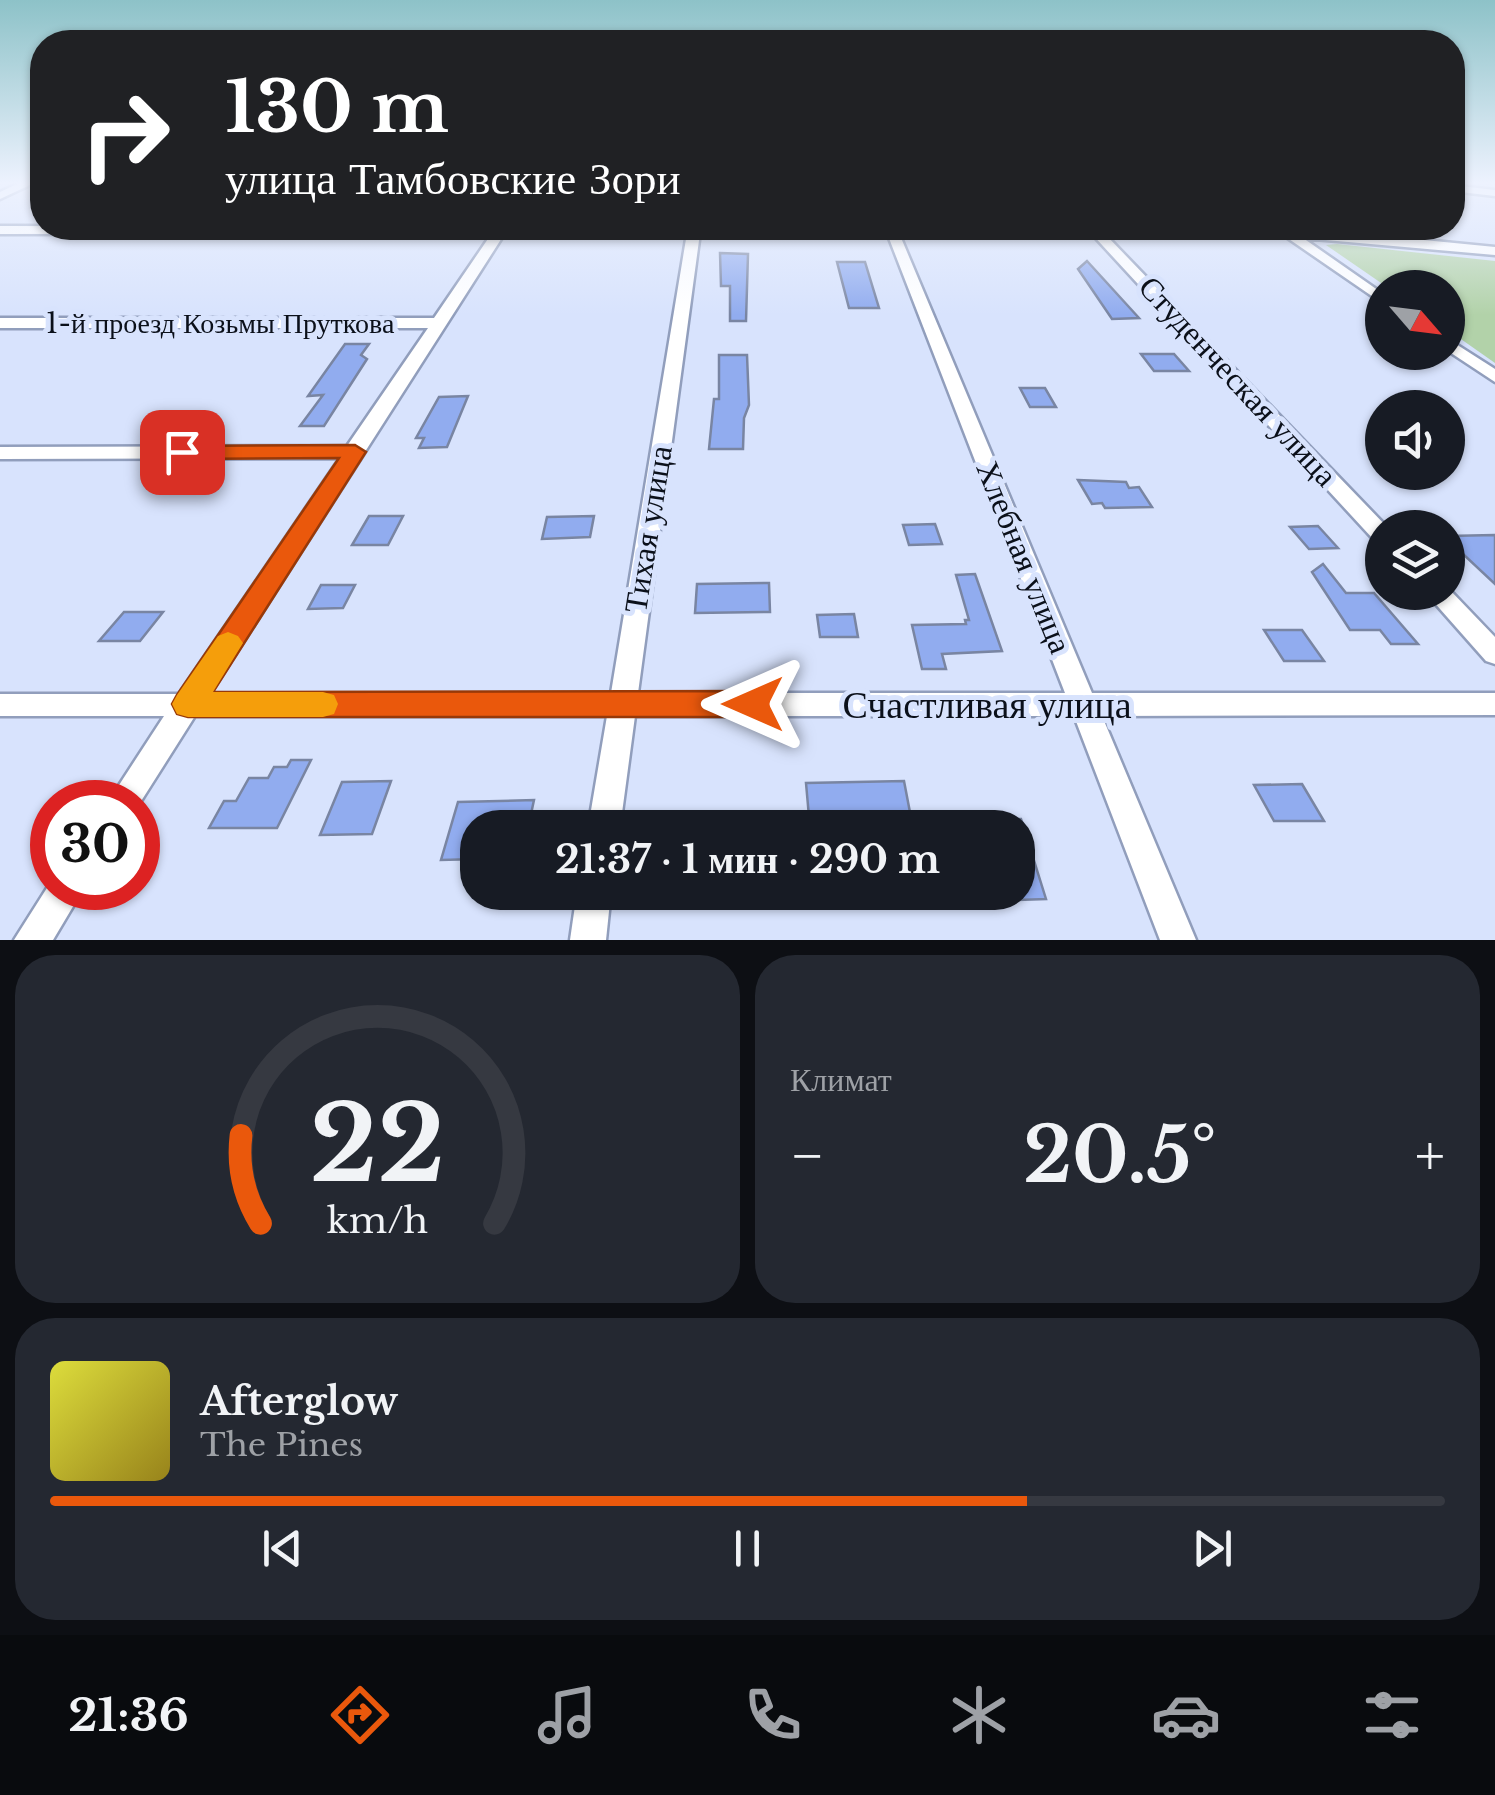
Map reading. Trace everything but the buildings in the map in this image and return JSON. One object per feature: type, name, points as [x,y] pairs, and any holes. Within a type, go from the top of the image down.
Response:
[{"type":"street","points":[[0,230],[30,230]]},
{"type":"street","points":[[138,780],[495,240]]},
{"type":"street","name":"Тихая улица","points":[[606,810],[692,240]]},
{"type":"street","name":"Хлебная улица","points":[[896,240],[1178,940]]},
{"type":"street","name":"Студенческая улица","points":[[1105,240],[1365,517]]},
{"type":"street","points":[[1298,240],[1365,287]]},
{"type":"street","points":[[1384,240],[1495,251]]},
{"type":"street","name":"1-й проезд Козьмы Пруткова","points":[[0,323],[440,322]]},
{"type":"street","points":[[1465,356],[1495,377]]},
{"type":"street","points":[[0,453],[355,452]]},
{"type":"street","points":[[1454,610],[1495,654]]},
{"type":"street","name":"Счастливая улица","points":[[0,705],[1495,704]]},
{"type":"street","points":[[32,940],[52,910]]},
{"type":"street","points":[[588,940],[592,910]]},
{"type":"green space","points":[[1326,245],[1495,261],[1495,363],[1465,342],[1465,270],[1365,272]]},
{"type":"slow traffic","points":[[228,643],[188,704],[323,704]]},
{"type":"route","points":[[182,452],[355,452],[188,704],[753,704]]}]
